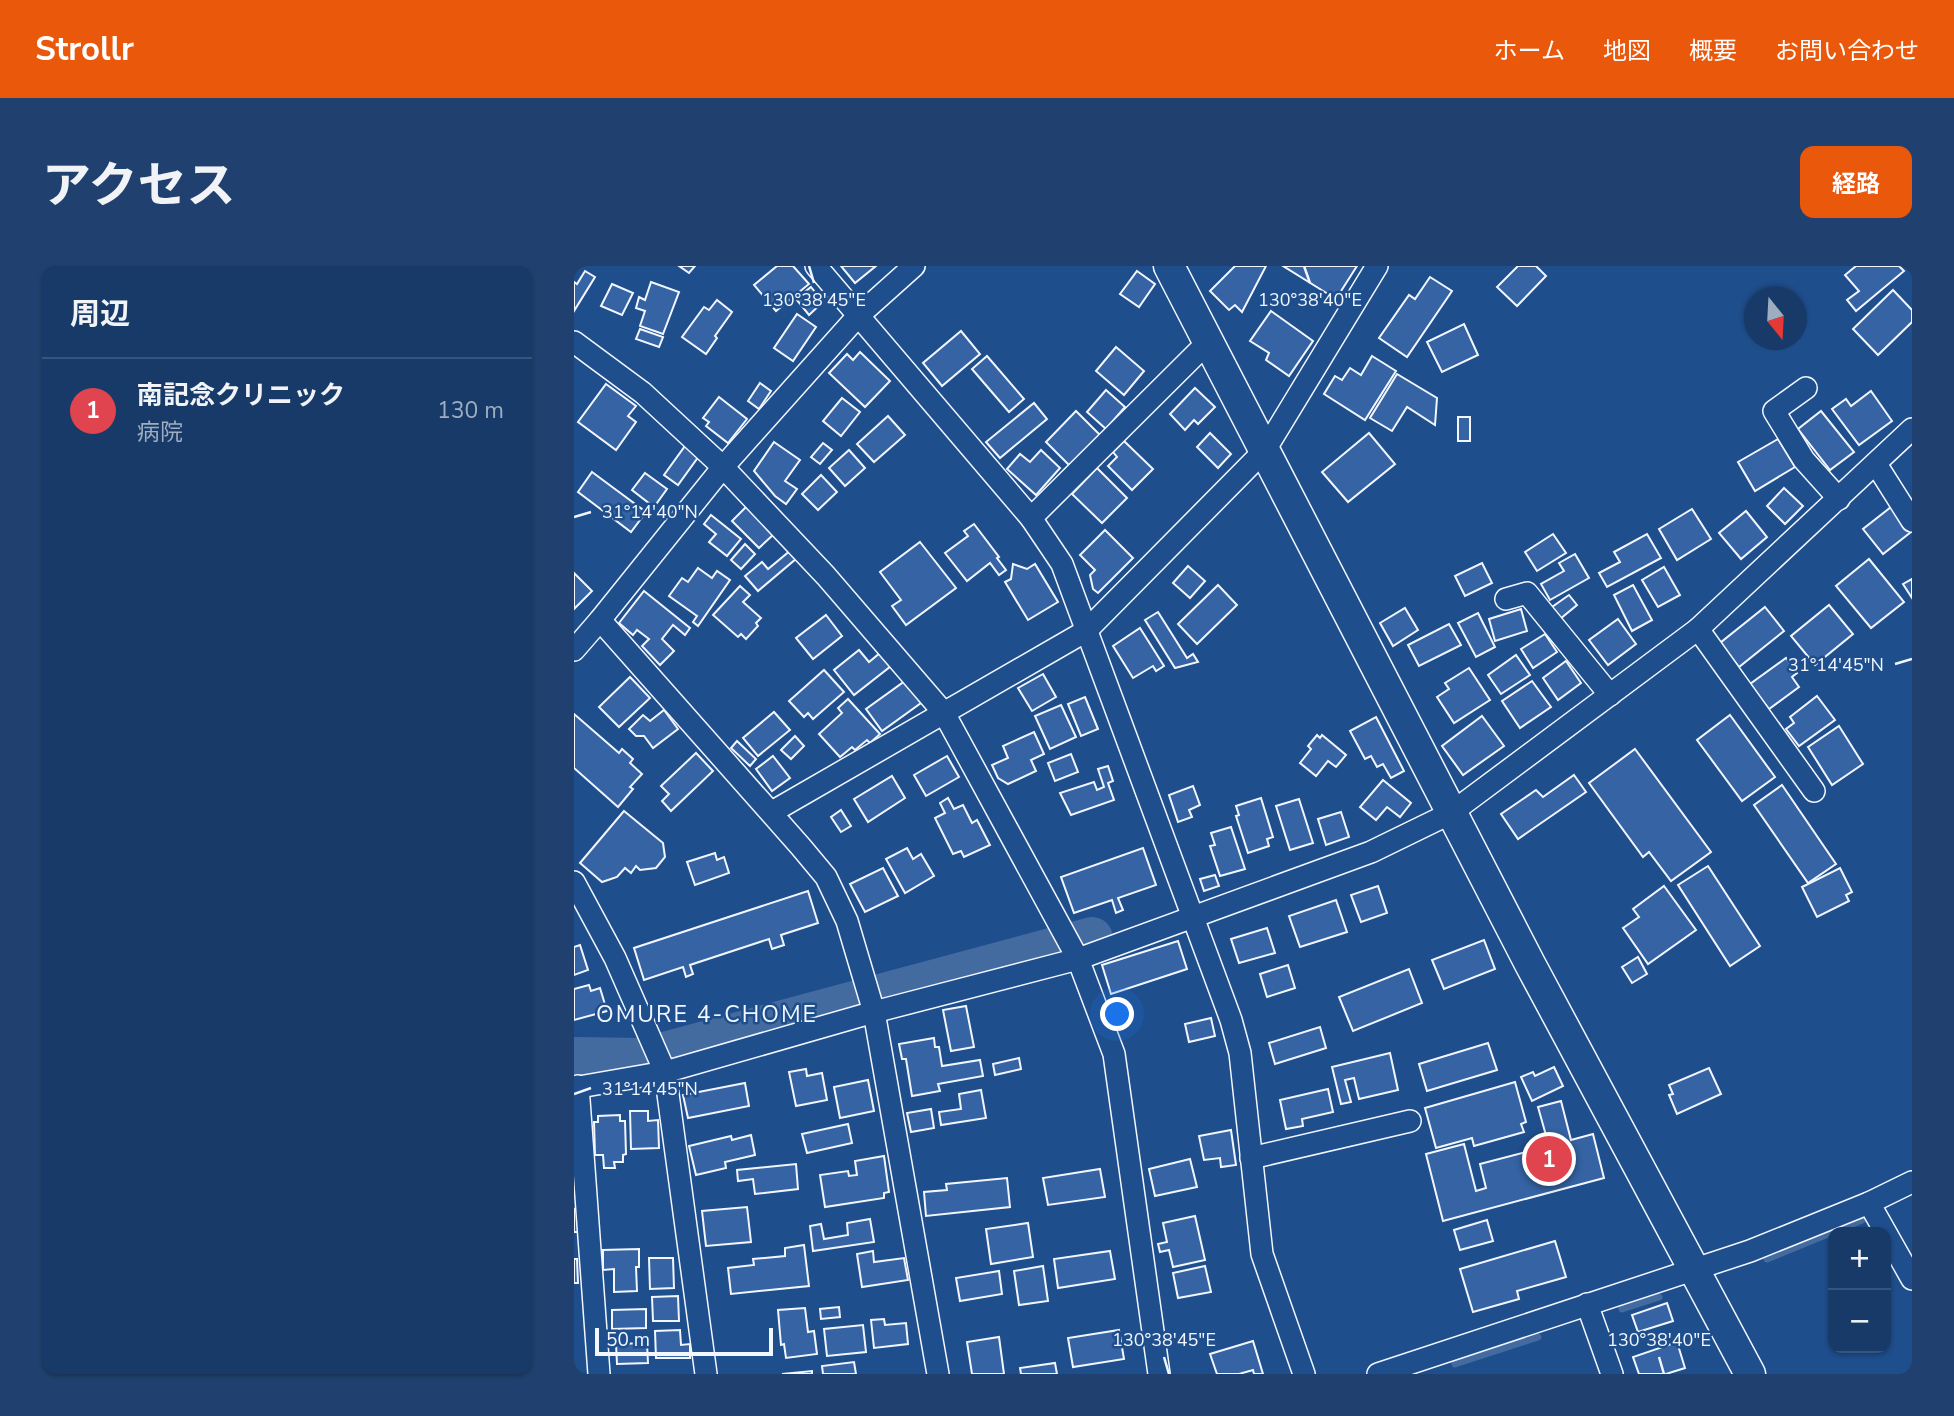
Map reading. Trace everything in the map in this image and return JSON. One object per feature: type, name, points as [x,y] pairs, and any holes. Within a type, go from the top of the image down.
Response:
[{"type":"street","points":[[816,266],[1031,518],[1062,565],[1194,917],[1240,1053],[1262,1254],[1304,1374]]},
{"type":"street","points":[[574,650],[723,467],[857,317],[914,266]]},
{"type":"street","points":[[1169,266],[1451,813],[1750,1374]]},
{"type":"street","points":[[772,811],[1086,631],[1265,450],[1377,266]]},
{"type":"street","points":[[574,342],[643,393],[723,467],[826,576],[944,713],[1072,950],[1114,1054],[1159,1374]]},
{"type":"street","points":[[1031,518],[1208,342]]},
{"type":"street","points":[[1806,388],[1774,411],[1804,460],[1839,499]]},
{"type":"street","points":[[599,1374],[576,1087],[659,1060],[1194,917],[1371,852],[1451,813],[1698,629],[1912,429]]},
{"type":"street","points":[[1876,464],[1912,521]]},
{"type":"street","points":[[1506,599],[1527,593],[1610,695]]},
{"type":"street","points":[[600,620],[772,811],[826,877],[847,921],[871,1003],[938,1374]]},
{"type":"street","points":[[1698,629],[1814,792]]},
{"type":"street","points":[[574,882],[615,958],[659,1060],[706,1374]]},
{"type":"street","points":[[1251,1158],[1410,1121]]},
{"type":"street","points":[[1378,1374],[1750,1251],[1869,1203],[1912,1182]]},
{"type":"street","points":[[1869,1203],[1912,1279]]},
{"type":"street","points":[[1587,1304],[1612,1374]]},
{"type":"building","points":[[679,266],[695,266],[689,273]]},
{"type":"building","points":[[777,266],[793,266],[809,284],[776,311],[754,285]]},
{"type":"building","points":[[841,266],[876,266],[855,283]]},
{"type":"building","points":[[1235,266],[1266,266],[1242,312],[1235,305],[1229,310],[1210,291]]},
{"type":"building","points":[[1283,266],[1357,266],[1336,299]]},
{"type":"building","points":[[1518,266],[1536,266],[1546,276],[1517,306],[1497,287]]},
{"type":"building","points":[[1856,266],[1899,266],[1904,271],[1856,311],[1847,300],[1859,291],[1845,275]]},
{"type":"building","points":[[585,271],[595,277],[574,311],[574,282],[577,284]]},
{"type":"building","points":[[1137,271],[1155,284],[1139,307],[1120,294]]},
{"type":"building","points":[[1430,277],[1452,291],[1407,357],[1379,338],[1409,295],[1415,299]]},
{"type":"building","points":[[651,282],[679,292],[663,334],[640,326],[645,311],[636,308],[639,297],[645,300]]},
{"type":"building","points":[[612,284],[633,293],[622,315],[601,306]]},
{"type":"building","points":[[811,287],[823,302],[809,315],[796,299]]},
{"type":"building","points":[[1893,290],[1912,310],[1912,322],[1878,355],[1853,329]]},
{"type":"building","points":[[717,300],[732,312],[706,354],[682,337],[704,307],[709,310]]},
{"type":"building","points":[[1271,311],[1313,341],[1289,376],[1266,360],[1269,353],[1250,341]]},
{"type":"building","points":[[797,314],[816,327],[793,361],[774,348]]},
{"type":"building","points":[[1464,324],[1478,355],[1442,372],[1427,342]]},
{"type":"building","points":[[640,329],[663,337],[659,347],[636,339]]},
{"type":"building","points":[[961,331],[980,354],[942,386],[923,363]]},
{"type":"building","points":[[1116,347],[1144,371],[1124,395],[1096,371]]},
{"type":"building","points":[[860,352],[890,381],[865,407],[829,373],[847,354],[853,360]]},
{"type":"building","points":[[987,356],[1024,399],[1009,412],[972,369]]},
{"type":"building","points":[[1372,356],[1396,371],[1365,420],[1324,394],[1335,376],[1342,380],[1350,368],[1361,375]]},
{"type":"building","points":[[1397,374],[1437,398],[1435,425],[1407,407],[1392,431],[1370,418]]},
{"type":"building","points":[[760,383],[771,391],[759,409],[748,401]]},
{"type":"building","points":[[606,384],[636,406],[628,416],[636,422],[616,450],[578,422]]},
{"type":"building","points":[[1195,388],[1215,407],[1198,424],[1194,420],[1185,430],[1170,414]]},
{"type":"building","points":[[1106,390],[1125,407],[1106,429],[1087,412]]},
{"type":"building","points":[[1871,391],[1892,421],[1859,445],[1832,409],[1846,399],[1851,406]]},
{"type":"building","points":[[719,397],[747,419],[728,443],[706,426],[709,422],[703,418]]},
{"type":"building","points":[[842,398],[860,412],[841,436],[823,421]]},
{"type":"building","points":[[1034,403],[1047,419],[1000,458],[986,442]]},
{"type":"building","points":[[1076,411],[1102,437],[1072,468],[1046,442]]},
{"type":"building","points":[[1821,411],[1854,452],[1830,470],[1798,429]]},
{"type":"building","points":[[888,416],[905,435],[874,462],[857,444]]},
{"type":"building","points":[[1458,417],[1470,417],[1470,441],[1458,441]]},
{"type":"building","points":[[1210,433],[1231,454],[1218,468],[1197,447]]},
{"type":"building","points":[[1369,433],[1395,464],[1348,502],[1322,472]]},
{"type":"building","points":[[1778,439],[1795,467],[1755,491],[1738,462]]},
{"type":"building","points":[[1124,441],[1153,469],[1132,490],[1108,466],[1117,457],[1113,452]]},
{"type":"building","points":[[774,442],[800,460],[785,481],[797,489],[786,504],[775,496],[754,471]]},
{"type":"building","points":[[823,443],[832,450],[820,464],[811,457]]},
{"type":"building","points":[[685,446],[699,456],[678,485],[664,475]]},
{"type":"building","points":[[849,450],[865,468],[845,486],[829,468]]},
{"type":"building","points":[[1041,450],[1060,468],[1036,495],[1007,469],[1020,454],[1030,462]]},
{"type":"building","points":[[1097,468],[1127,498],[1102,523],[1072,494]]},
{"type":"building","points":[[592,472],[646,512],[631,532],[578,492]]},
{"type":"building","points":[[645,473],[667,489],[654,507],[632,490]]},
{"type":"building","points":[[821,475],[837,492],[818,510],[802,494]]},
{"type":"building","points":[[1784,488],[1803,506],[1785,524],[1767,506]]},
{"type":"building","points":[[747,506],[774,534],[759,548],[732,521]]},
{"type":"building","points":[[1891,507],[1911,532],[1883,554],[1863,529]]},
{"type":"building","points":[[1692,509],[1711,539],[1677,560],[1659,529]]},
{"type":"building","points":[[1746,511],[1767,537],[1741,559],[1719,533]]},
{"type":"building","points":[[711,515],[741,539],[727,556],[709,542],[716,534],[704,524]]},
{"type":"building","points":[[974,524],[1006,570],[999,575],[990,563],[967,581],[945,553],[968,536],[964,531]]},
{"type":"building","points":[[1105,530],[1133,558],[1098,593],[1093,589],[1090,575],[1095,570],[1080,555]]},
{"type":"building","points":[[1553,534],[1566,553],[1537,571],[1525,552]]},
{"type":"building","points":[[1647,534],[1661,558],[1607,587],[1599,573],[1620,562],[1614,552]]},
{"type":"building","points":[[920,542],[956,588],[906,625],[892,606],[901,600],[880,572]]},
{"type":"building","points":[[745,544],[755,554],[741,569],[731,560]]},
{"type":"building","points":[[791,550],[797,558],[758,591],[745,576],[762,562],[768,569]]},
{"type":"building","points":[[1575,554],[1589,578],[1550,600],[1541,584],[1564,571],[1559,563]]},
{"type":"building","points":[[1869,559],[1904,602],[1871,628],[1836,586]]},
{"type":"building","points":[[1482,563],[1492,583],[1465,596],[1455,576]]},
{"type":"building","points":[[1013,564],[1027,569],[1035,564],[1058,602],[1028,620],[1005,582],[1011,579]]},
{"type":"building","points":[[1188,566],[1205,581],[1190,598],[1173,583]]},
{"type":"building","points":[[1664,567],[1680,595],[1658,607],[1642,580]]},
{"type":"building","points":[[698,568],[712,578],[717,571],[730,580],[698,626],[693,622],[697,616],[669,596],[682,578],[688,582]]},
{"type":"building","points":[[574,573],[592,591],[574,609]]},
{"type":"building","points":[[1912,579],[1912,598],[1903,584]]},
{"type":"building","points":[[1218,585],[1237,605],[1197,644],[1178,624]]},
{"type":"building","points":[[1633,585],[1652,620],[1632,631],[1614,595]]},
{"type":"building","points":[[740,586],[750,595],[743,602],[761,618],[756,623],[758,626],[746,639],[741,634],[738,637],[713,615]]},
{"type":"building","points":[[644,591],[690,628],[685,635],[673,625],[662,639],[674,651],[660,665],[642,646],[649,639],[637,630],[633,635],[619,623]]},
{"type":"building","points":[[1569,595],[1577,605],[1560,619],[1552,607]]},
{"type":"building","points":[[1829,605],[1853,634],[1815,665],[1791,636]]},
{"type":"building","points":[[1765,607],[1784,631],[1739,667],[1720,643]]},
{"type":"building","points":[[1405,608],[1418,630],[1393,646],[1380,623]]},
{"type":"building","points":[[1521,609],[1527,631],[1495,641],[1489,619]]},
{"type":"building","points":[[1158,612],[1187,658],[1193,654],[1198,662],[1175,668],[1145,620]]},
{"type":"building","points":[[1478,613],[1495,647],[1476,657],[1458,623]]},
{"type":"building","points":[[826,615],[842,636],[813,659],[796,638]]},
{"type":"building","points":[[1618,619],[1636,644],[1608,665],[1589,640]]},
{"type":"building","points":[[1449,624],[1461,645],[1419,666],[1408,645]]},
{"type":"building","points":[[1140,628],[1164,666],[1156,671],[1153,666],[1133,678],[1113,646]]},
{"type":"building","points":[[1545,634],[1557,652],[1533,668],[1521,649]]},
{"type":"building","points":[[859,650],[869,662],[880,653],[891,666],[854,695],[834,670]]},
{"type":"building","points":[[1516,655],[1530,675],[1501,694],[1488,675]]},
{"type":"building","points":[[1786,658],[1797,673],[1792,677],[1799,687],[1769,709],[1750,684]]},
{"type":"building","points":[[1566,661],[1581,683],[1558,700],[1543,678]]},
{"type":"building","points":[[1469,668],[1490,700],[1454,723],[1437,697],[1449,689],[1445,683]]},
{"type":"building","points":[[824,670],[844,692],[813,719],[808,713],[804,717],[789,701]]},
{"type":"building","points":[[1043,674],[1056,697],[1032,711],[1018,688]]},
{"type":"building","points":[[630,677],[650,698],[619,727],[599,707]]},
{"type":"building","points":[[905,681],[921,703],[882,731],[866,709]]},
{"type":"building","points":[[1532,681],[1551,707],[1520,728],[1502,701]]},
{"type":"building","points":[[1817,696],[1835,720],[1799,746],[1786,729],[1794,723],[1790,717]]},
{"type":"building","points":[[1085,697],[1098,729],[1081,736],[1068,704]]},
{"type":"building","points":[[848,699],[880,734],[870,743],[867,740],[855,750],[852,747],[840,757],[819,734],[842,713],[838,708]]},
{"type":"building","points":[[1061,705],[1076,737],[1050,749],[1035,716]]},
{"type":"building","points":[[664,710],[678,729],[653,748],[644,736],[636,736],[629,729],[643,715],[650,721]]},
{"type":"building","points":[[774,712],[790,730],[758,756],[743,738]]},
{"type":"building","points":[[574,714],[619,753],[622,749],[633,759],[630,763],[642,774],[618,807],[574,768]]},
{"type":"building","points":[[1730,715],[1775,777],[1742,801],[1697,740]]},
{"type":"building","points":[[1482,716],[1504,746],[1463,775],[1442,746]]},
{"type":"building","points":[[1376,717],[1404,771],[1391,778],[1383,764],[1377,767],[1371,756],[1365,759],[1350,731]]},
{"type":"building","points":[[1839,726],[1863,764],[1832,785],[1808,747]]},
{"type":"building","points":[[1034,732],[1044,754],[1031,760],[1036,771],[1008,784],[998,778],[992,765],[1008,758],[1003,746]]},
{"type":"building","points":[[1317,735],[1320,738],[1322,735],[1346,755],[1336,767],[1328,761],[1316,776],[1300,763],[1311,749],[1308,746]]},
{"type":"building","points":[[795,736],[804,746],[791,759],[781,750]]},
{"type":"building","points":[[737,741],[756,759],[750,766],[731,748]]},
{"type":"building","points":[[1635,749],[1711,852],[1671,881],[1649,852],[1643,857],[1589,783]]},
{"type":"building","points":[[696,753],[713,771],[671,811],[662,801],[669,794],[661,786]]},
{"type":"building","points":[[1071,754],[1078,772],[1055,781],[1048,763]]},
{"type":"building","points":[[773,756],[790,778],[772,791],[756,769]]},
{"type":"building","points":[[947,756],[959,777],[926,796],[914,775]]},
{"type":"building","points":[[1108,766],[1113,781],[1108,783],[1114,800],[1071,815],[1060,793],[1094,782],[1097,790],[1104,787],[1098,769]]},
{"type":"building","points":[[1574,775],[1586,792],[1518,839],[1501,814],[1536,790],[1543,797]]},
{"type":"building","points":[[892,776],[905,798],[868,822],[854,799]]},
{"type":"building","points":[[1383,780],[1411,803],[1400,817],[1387,807],[1376,820],[1360,807]]},
{"type":"building","points":[[1782,785],[1836,864],[1808,883],[1754,805]]},
{"type":"building","points":[[1193,786],[1200,805],[1189,810],[1192,817],[1178,822],[1169,795]]},
{"type":"building","points":[[948,798],[954,809],[963,805],[972,823],[977,820],[990,845],[964,857],[961,851],[953,854],[935,818],[945,813],[940,803]]},
{"type":"building","points":[[1261,798],[1273,837],[1267,839],[1269,846],[1248,853],[1236,816],[1239,815],[1236,806]]},
{"type":"building","points":[[1299,799],[1313,843],[1290,850],[1276,806]]},
{"type":"building","points":[[841,810],[851,826],[841,832],[831,817]]},
{"type":"building","points":[[624,811],[663,843],[665,857],[656,868],[640,870],[636,866],[631,873],[625,868],[617,877],[602,882],[580,863]]},
{"type":"building","points":[[1341,812],[1349,837],[1326,845],[1318,819]]},
{"type":"building","points":[[1231,827],[1245,869],[1220,876],[1210,846],[1215,845],[1211,833]]},
{"type":"building","points":[[907,848],[913,859],[921,854],[934,876],[905,893],[886,859]]},
{"type":"building","points":[[1143,848],[1156,885],[1118,898],[1123,910],[1116,913],[1112,900],[1074,913],[1061,877]]},
{"type":"building","points":[[715,853],[717,860],[724,857],[729,873],[695,885],[687,862]]},
{"type":"building","points":[[1708,866],[1760,946],[1730,966],[1678,885]]},
{"type":"building","points":[[883,868],[898,896],[865,912],[850,884]]},
{"type":"building","points":[[1840,868],[1852,892],[1846,895],[1849,901],[1817,917],[1802,887]]},
{"type":"building","points":[[1215,875],[1219,886],[1204,891],[1200,879]]},
{"type":"building","points":[[1378,886],[1387,913],[1361,922],[1351,895]]},
{"type":"building","points":[[1664,886],[1696,930],[1648,964],[1623,928],[1639,917],[1633,909]]},
{"type":"building","points":[[808,891],[818,923],[781,935],[784,945],[772,949],[769,939],[690,965],[693,974],[686,977],[683,967],[644,980],[634,948]]},
{"type":"building","points":[[1336,900],[1347,932],[1300,947],[1289,916]]},
{"type":"building","points":[[1267,928],[1275,953],[1239,963],[1231,939]]},
{"type":"building","points":[[1484,940],[1495,969],[1444,989],[1432,960]]},
{"type":"building","points":[[1178,941],[1187,969],[1111,994],[1102,965]]},
{"type":"building","points":[[580,945],[588,970],[574,975],[574,947]]},
{"type":"building","points":[[1638,957],[1647,974],[1632,983],[1622,967]]},
{"type":"building","points":[[1288,965],[1295,988],[1267,997],[1260,974]]},
{"type":"building","points":[[1409,969],[1422,1003],[1353,1031],[1339,997]]},
{"type":"building","points":[[589,985],[591,991],[600,988],[607,1011],[574,1020],[574,989]]},
{"type":"building","points":[[966,1006],[974,1047],[951,1051],[943,1010]]},
{"type":"building","points":[[1211,1018],[1215,1036],[1189,1042],[1185,1024]]},
{"type":"building","points":[[1320,1027],[1326,1048],[1275,1064],[1269,1043]]},
{"type":"building","points":[[934,1038],[935,1047],[939,1047],[942,1066],[980,1060],[983,1076],[938,1084],[940,1091],[912,1096],[906,1059],[902,1059],[899,1044]]},
{"type":"building","points":[[1488,1043],[1497,1070],[1427,1091],[1419,1064]]},
{"type":"building","points":[[1390,1053],[1398,1090],[1359,1099],[1354,1078],[1345,1080],[1351,1102],[1341,1104],[1332,1067]]},
{"type":"building","points":[[1019,1058],[1021,1069],[995,1075],[993,1064]]},
{"type":"building","points":[[1554,1067],[1563,1086],[1532,1101],[1521,1077],[1533,1072],[1535,1076]]},
{"type":"building","points":[[1709,1068],[1721,1094],[1677,1114],[1669,1095],[1673,1094],[1669,1085]]},
{"type":"building","points":[[806,1069],[807,1076],[822,1073],[827,1100],[796,1106],[789,1072]]},
{"type":"building","points":[[868,1080],[874,1111],[840,1118],[834,1087]]},
{"type":"building","points":[[1515,1082],[1526,1122],[1521,1124],[1524,1132],[1474,1146],[1472,1138],[1436,1148],[1425,1108]]},
{"type":"building","points":[[745,1083],[749,1106],[688,1118],[683,1095]]},
{"type":"building","points":[[1328,1089],[1333,1112],[1302,1119],[1303,1126],[1286,1129],[1280,1100]]},
{"type":"building","points":[[981,1090],[986,1118],[941,1125],[939,1112],[961,1109],[959,1094]]},
{"type":"building","points":[[1561,1101],[1571,1140],[1593,1134],[1604,1178],[1443,1221],[1426,1154],[1464,1144],[1476,1191],[1486,1188],[1480,1164],[1549,1146],[1538,1107]]},
{"type":"building","points":[[931,1109],[934,1128],[911,1132],[907,1113]]},
{"type":"building","points":[[630,1111],[648,1111],[648,1121],[658,1120],[659,1148],[631,1149]]},
{"type":"building","points":[[620,1115],[620,1121],[625,1121],[626,1154],[623,1155],[623,1162],[614,1162],[615,1168],[604,1168],[603,1155],[595,1155],[594,1122],[598,1122],[598,1116]]},
{"type":"building","points":[[848,1124],[852,1143],[807,1153],[802,1134]]},
{"type":"building","points":[[1231,1130],[1236,1165],[1221,1167],[1220,1158],[1204,1160],[1199,1136]]},
{"type":"building","points":[[751,1135],[755,1155],[725,1162],[726,1168],[696,1175],[689,1146],[731,1136],[732,1140]]},
{"type":"building","points":[[884,1156],[889,1192],[884,1193],[884,1198],[825,1207],[820,1175],[848,1171],[849,1176],[857,1175],[855,1161]]},
{"type":"building","points":[[1190,1159],[1197,1187],[1155,1196],[1149,1169]]},
{"type":"building","points":[[796,1164],[798,1189],[755,1194],[753,1179],[738,1181],[737,1170]]},
{"type":"building","points":[[1100,1169],[1105,1197],[1048,1205],[1043,1178]]},
{"type":"building","points":[[1007,1178],[1010,1207],[926,1216],[924,1192],[947,1190],[946,1184]]},
{"type":"building","points":[[747,1207],[751,1242],[706,1246],[702,1211]]},
{"type":"building","points":[[577,1208],[578,1232],[574,1232],[574,1209]]},
{"type":"building","points":[[1195,1216],[1205,1260],[1173,1267],[1169,1250],[1160,1252],[1158,1244],[1167,1242],[1163,1223]]},
{"type":"building","points":[[870,1219],[874,1242],[813,1251],[810,1226],[821,1224],[824,1239],[848,1235],[847,1223]]},
{"type":"building","points":[[1487,1220],[1493,1241],[1460,1250],[1454,1230]]},
{"type":"building","points":[[1028,1223],[1033,1257],[991,1264],[986,1229]]},
{"type":"building","points":[[1555,1241],[1566,1277],[1517,1291],[1519,1299],[1473,1312],[1460,1269]]},
{"type":"building","points":[[804,1245],[809,1286],[731,1294],[728,1268],[754,1265],[753,1259],[785,1256],[785,1248]]},
{"type":"building","points":[[639,1249],[639,1267],[636,1267],[637,1291],[614,1292],[614,1269],[603,1270],[603,1250]]},
{"type":"building","points":[[873,1251],[874,1262],[904,1258],[908,1280],[862,1287],[857,1254]]},
{"type":"building","points":[[1110,1251],[1115,1279],[1058,1288],[1054,1259]]},
{"type":"building","points":[[649,1258],[673,1258],[674,1288],[650,1289]]},
{"type":"building","points":[[574,1259],[577,1259],[578,1283],[574,1283]]},
{"type":"building","points":[[1043,1266],[1048,1301],[1019,1305],[1014,1271]]},
{"type":"building","points":[[1205,1266],[1211,1292],[1178,1298],[1173,1273]]},
{"type":"building","points":[[999,1271],[1002,1294],[960,1301],[956,1278]]},
{"type":"building","points":[[678,1296],[679,1321],[653,1321],[652,1297]]},
{"type":"building","points":[[1667,1303],[1673,1321],[1638,1332],[1632,1315]]},
{"type":"building","points":[[839,1307],[840,1317],[821,1319],[820,1309]]},
{"type":"building","points":[[805,1308],[808,1332],[814,1331],[817,1354],[786,1358],[784,1344],[781,1345],[778,1310]]},
{"type":"building","points":[[646,1309],[646,1328],[612,1329],[612,1310]]},
{"type":"building","points":[[884,1319],[885,1325],[906,1323],[908,1344],[874,1348],[871,1320]]},
{"type":"building","points":[[863,1325],[866,1352],[827,1356],[824,1329]]},
{"type":"building","points":[[680,1330],[681,1345],[690,1344],[690,1358],[656,1358],[655,1331]]},
{"type":"building","points":[[1119,1330],[1124,1359],[1073,1367],[1068,1338]]},
{"type":"building","points":[[999,1337],[1004,1374],[972,1374],[967,1342]]},
{"type":"building","points":[[1253,1341],[1263,1374],[1254,1374],[1253,1370],[1239,1374],[1217,1374],[1210,1354]]},
{"type":"building","points":[[1677,1342],[1685,1368],[1666,1374],[1639,1374],[1633,1357]]},
{"type":"building","points":[[647,1343],[648,1363],[617,1364],[616,1344]]},
{"type":"building","points":[[854,1362],[856,1374],[823,1374],[822,1366]]},
{"type":"building","points":[[1055,1363],[1057,1374],[1021,1374],[1020,1368]]},
{"type":"building","points":[[812,1371],[812,1374],[782,1374]]},
{"type":"waterway","points":[[574,1058],[642,1059],[1092,938]]},
{"type":"waterway","points":[[1767,1259],[1862,1220]]},
{"type":"waterway","points":[[1622,1309],[1659,1297]]},
{"type":"waterway","points":[[1455,1364],[1538,1337]]},
{"type":"place","name":"南記念クリニック","points":[[1549,1159]]},
{"type":"district","name":"OMURE 4-CHOME","points":[[707,1014]]}]
